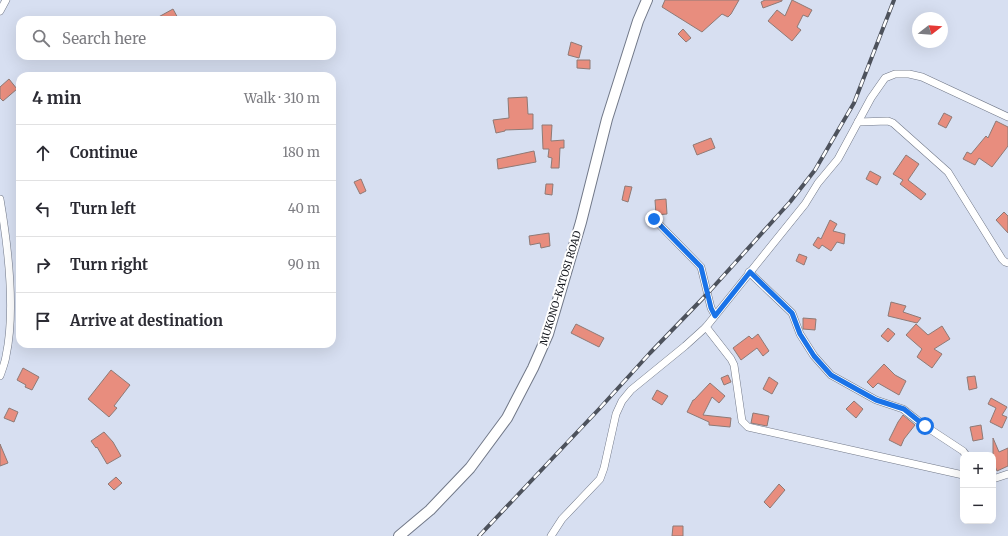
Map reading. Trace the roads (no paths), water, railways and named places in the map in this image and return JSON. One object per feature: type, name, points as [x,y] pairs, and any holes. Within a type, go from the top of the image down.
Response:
[{"type":"main road","name":"MUKONO-KATOSI ROAD","points":[[399,536],[430,510],[470,468],[507,418],[548,334],[580,222],[607,119],[638,21],[647,0]]},
{"type":"street","points":[[0,11],[6,0]]},
{"type":"street","points":[[551,536],[562,520],[600,480],[616,414],[622,401],[631,390],[680,351],[706,327],[715,316],[805,204],[818,183],[838,159],[872,98],[886,78],[895,74],[909,74],[922,77],[1008,117]]},
{"type":"street","points":[[858,122],[888,121],[893,123],[948,172],[1002,259],[1008,263]]},
{"type":"street","points":[[0,199],[6,247],[10,301],[9,334],[6,356],[0,376]]},
{"type":"street","points":[[654,219],[701,267],[711,308],[715,316]]},
{"type":"street","points":[[750,272],[792,313],[800,334],[814,356],[831,375],[876,400],[904,409],[925,426],[964,452]]},
{"type":"street","points":[[706,327],[734,365],[742,421],[748,428],[960,474]]},
{"type":"street","points":[[996,478],[1008,474]]},
{"type":"railway","points":[[479,536],[707,294],[790,202],[815,170],[854,103],[894,0]]}]
